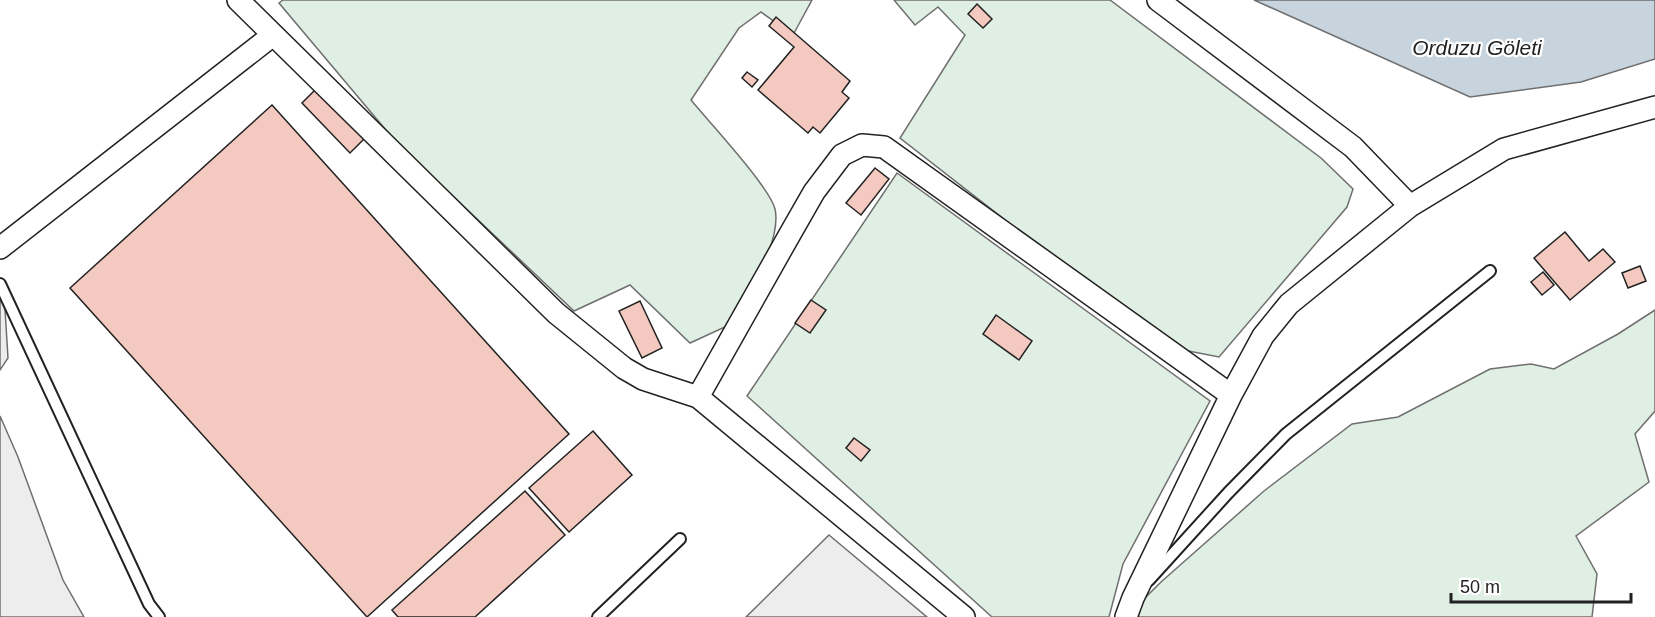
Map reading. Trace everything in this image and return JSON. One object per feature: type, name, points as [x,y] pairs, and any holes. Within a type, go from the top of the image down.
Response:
[{"type":"street","points":[[238,0],[556,313],[594,347],[643,379],[698,397],[964,617]]},
{"type":"street","points":[[1158,0],[1353,147],[1410,206]]},
{"type":"street","points":[[0,248],[273,35]]},
{"type":"street","points":[[1129,607],[1231,395],[1263,336],[1289,304],[1410,206],[1504,149],[1655,107]]},
{"type":"street","points":[[698,397],[814,192],[842,155],[862,145],[884,147],[1231,395]]},
{"type":"lane","points":[[1129,607],[1228,493],[1286,434],[1490,271]]},
{"type":"lane","points":[[0,284],[149,604],[159,617]]},
{"type":"lane","points":[[598,617],[680,539]]},
{"type":"green space","points":[[283,0],[812,0],[793,35],[761,12],[739,28],[691,100],[751,170],[775,209],[776,221],[770,250],[738,321],[690,343],[630,285],[574,311],[396,142],[279,3]]},
{"type":"green space","points":[[894,0],[1110,0],[1321,158],[1353,189],[1347,207],[1219,357],[1168,347],[900,138],[965,35],[938,7],[915,25]]},
{"type":"green space","points":[[897,173],[1210,401],[1123,564],[1109,617],[992,617],[747,396]]},
{"type":"green space","points":[[1655,310],[1655,411],[1635,434],[1649,482],[1576,536],[1597,574],[1592,617],[1138,617],[1142,601],[1161,582],[1264,491],[1352,424],[1398,417],[1490,369],[1531,364],[1554,369],[1618,334]]},
{"type":"shaded area","points":[[4,293],[8,358],[0,370],[0,294]]},
{"type":"shaded area","points":[[0,416],[18,457],[63,580],[84,617],[0,617]]},
{"type":"shaded area","points":[[829,535],[927,617],[746,617]]},
{"type":"water","name":"Orduzu Göleti","points":[[1254,0],[1655,0],[1655,59],[1581,82],[1470,97]]},
{"type":"building","points":[[977,4],[992,19],[983,28],[968,14]]},
{"type":"building","points":[[776,17],[850,81],[842,92],[849,98],[820,133],[813,127],[808,133],[758,90],[794,47],[769,26]]},
{"type":"building","points":[[747,72],[758,80],[752,87],[742,78]]},
{"type":"building","points":[[321,84],[369,134],[350,153],[302,103]]},
{"type":"building","points":[[272,105],[569,434],[367,617],[70,288]]},
{"type":"building","points":[[875,168],[889,179],[861,215],[846,203]]},
{"type":"building","points":[[1565,232],[1589,261],[1603,249],[1615,262],[1570,300],[1534,258]]},
{"type":"building","points":[[1640,266],[1646,281],[1628,288],[1622,273]]},
{"type":"building","points":[[1543,272],[1554,285],[1542,295],[1531,282]]},
{"type":"building","points":[[811,300],[826,310],[810,333],[795,323]]},
{"type":"building","points":[[640,301],[662,348],[642,358],[619,311]]},
{"type":"building","points":[[996,315],[1032,341],[1019,360],[983,334]]},
{"type":"building","points":[[593,431],[632,475],[569,532],[529,488]]},
{"type":"building","points":[[854,438],[870,450],[861,461],[846,448]]},
{"type":"building","points":[[525,491],[565,535],[475,617],[398,617],[392,610]]}]
